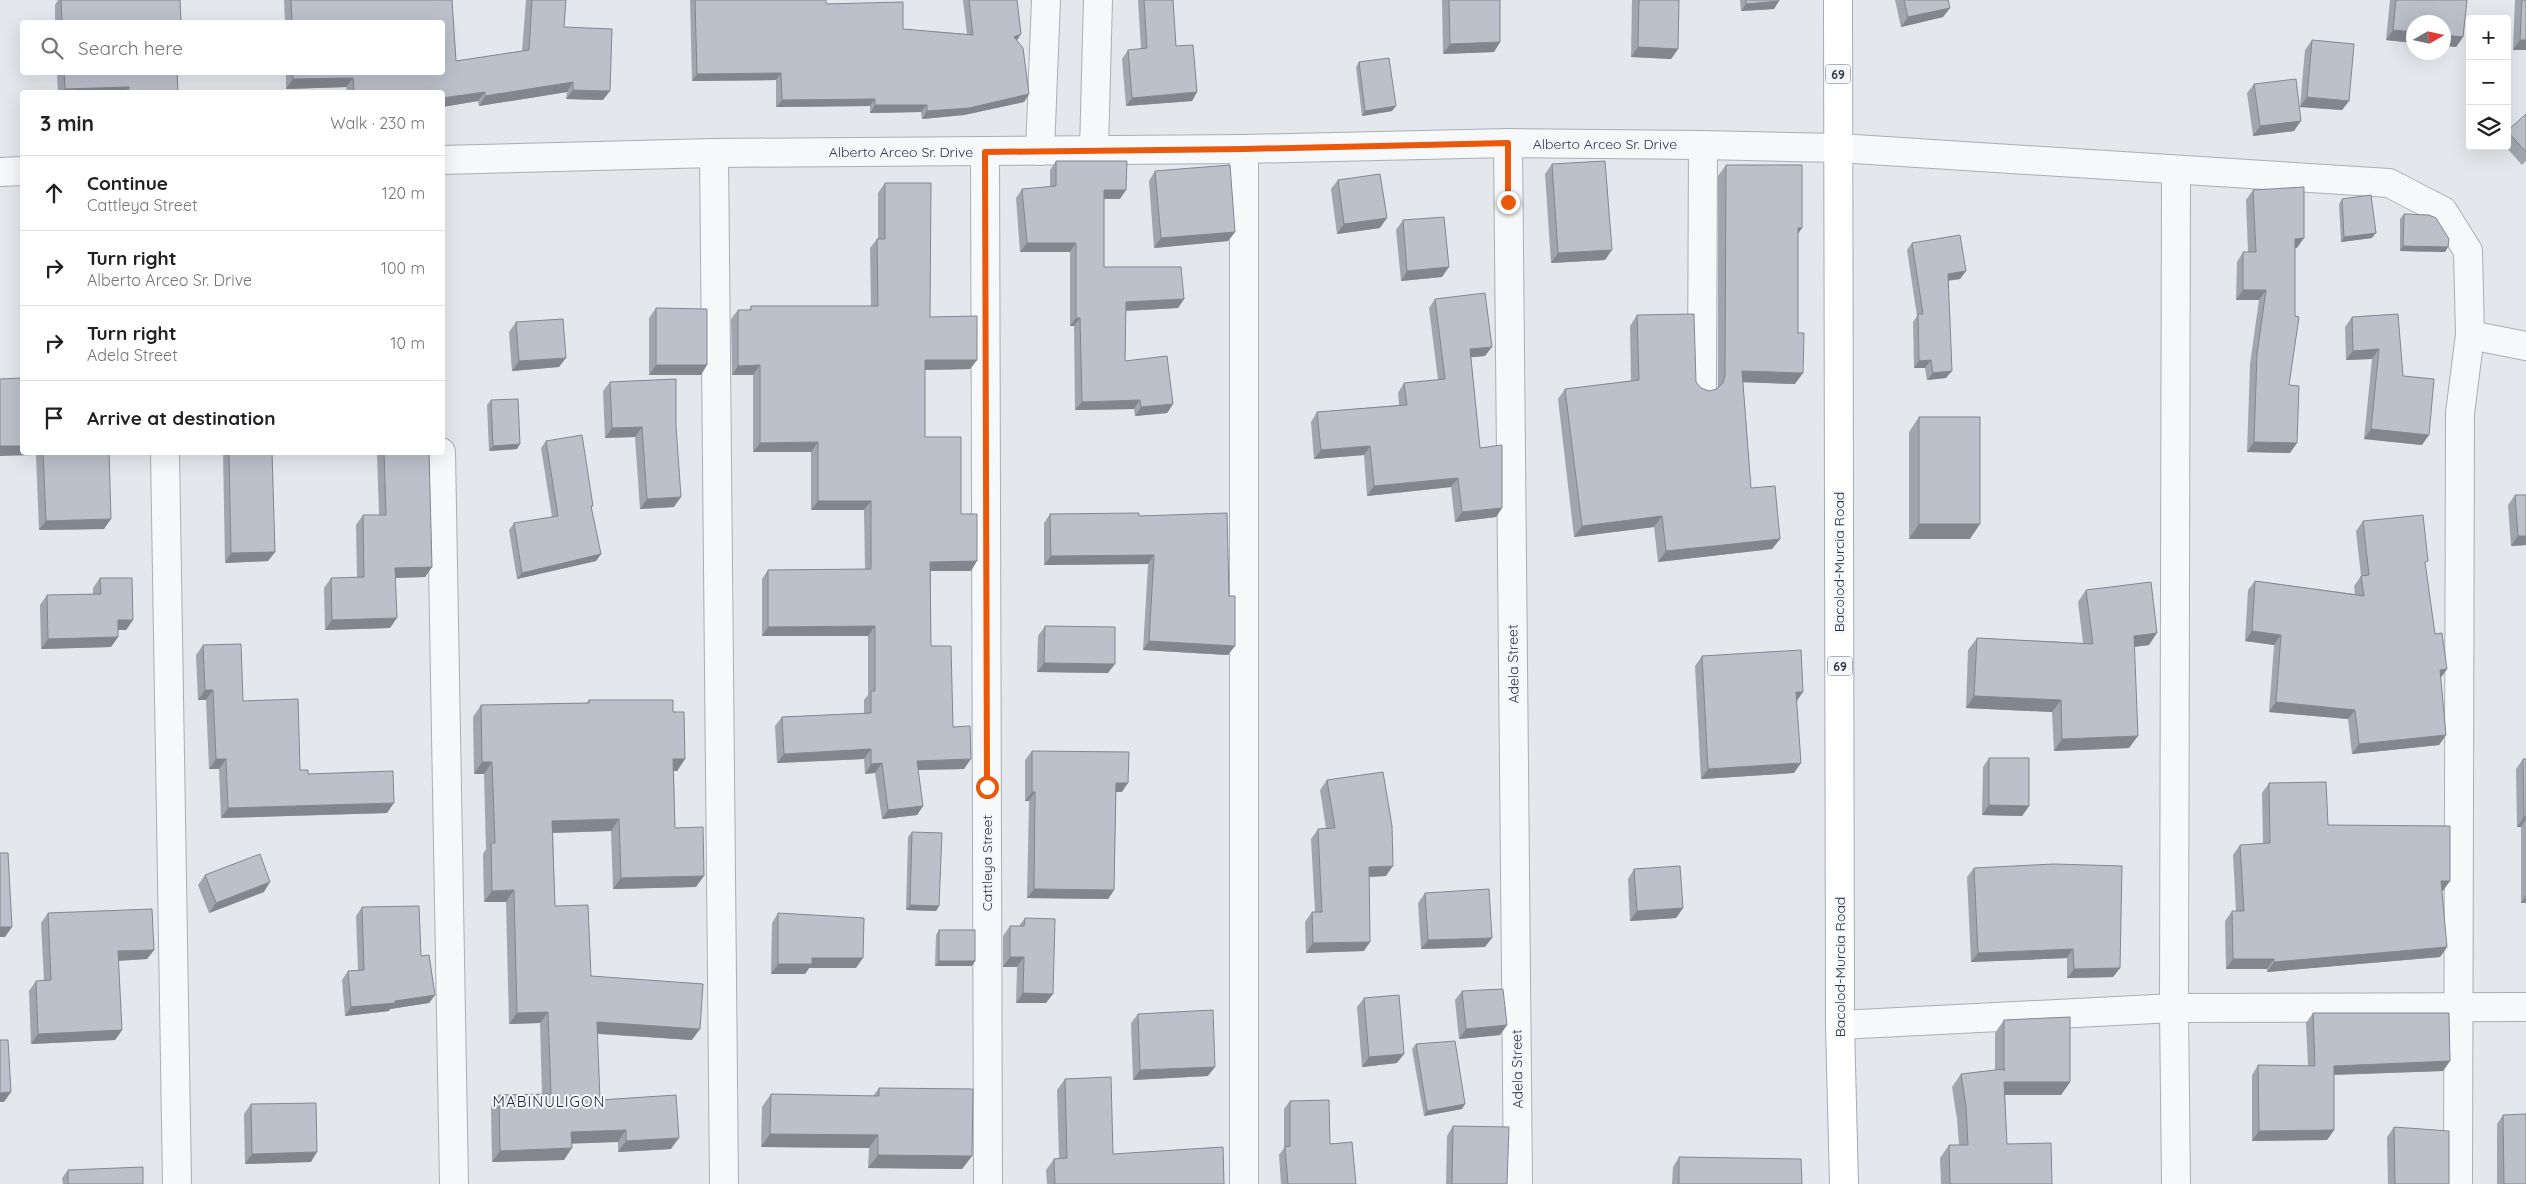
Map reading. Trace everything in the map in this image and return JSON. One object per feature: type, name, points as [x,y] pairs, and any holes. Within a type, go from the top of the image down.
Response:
[{"type":"main road","name":"Bacolod-Murcia Road","points":[[1838,0],[1840,1025],[1844,1184]]},
{"type":"street","points":[[1040,151],[1046,0]]},
{"type":"street","points":[[1094,150],[1098,0]]},
{"type":"street","name":"Alberto Arceo Sr. Drive","points":[[445,160],[714,153],[1244,149],[1508,143],[1703,144],[1838,148],[2389,183],[2443,211],[2468,251],[2470,335],[2460,413],[2458,1184]]},
{"type":"street","name":"Adela Street","points":[[1508,143],[1518,1184]]},
{"type":"street","points":[[1702,386],[1703,144]]},
{"type":"street","points":[[1244,149],[1244,1184]]},
{"type":"street","name":"Cattleya Street","points":[[985,152],[988,1184]]},
{"type":"street","points":[[714,153],[724,1184]]},
{"type":"street","points":[[2176,170],[2174,1008],[2176,1184]]},
{"type":"street","points":[[0,172],[20,171]]},
{"type":"street","points":[[2470,335],[2526,346]]},
{"type":"street","points":[[165,455],[177,1184]]},
{"type":"street","points":[[441,455],[454,1184]]},
{"type":"street","points":[[1840,1025],[2174,1008],[2458,1006],[2526,1008]]},
{"type":"building","points":[[61,0],[180,0],[181,20],[62,20]]},
{"type":"building","points":[[291,0],[452,0],[456,61],[529,50],[532,0],[566,0],[564,27],[612,29],[610,91],[573,90],[573,82],[485,96],[485,92],[445,98],[445,90],[354,90],[353,78],[293,79],[293,75],[445,75],[445,20],[292,20]]},
{"type":"building","points":[[695,0],[826,0],[826,4],[903,2],[903,29],[973,35],[969,0],[1017,0],[1021,34],[1014,37],[1023,48],[1029,94],[969,108],[927,111],[927,105],[875,105],[875,99],[782,100],[781,73],[697,74]]},
{"type":"building","points":[[1144,0],[1173,0],[1176,46],[1193,45],[1197,92],[1132,98],[1128,50],[1147,48]]},
{"type":"building","points":[[1449,0],[1500,0],[1500,42],[1450,44]]},
{"type":"building","points":[[1639,0],[1679,0],[1678,49],[1638,47]]},
{"type":"building","points":[[1746,0],[1779,0],[1779,1],[1746,4]]},
{"type":"building","points":[[1904,0],[1948,0],[1950,8],[1908,17]]},
{"type":"building","points":[[2396,0],[2467,0],[2463,37],[2451,36],[2451,15],[2406,15],[2406,31],[2393,30]]},
{"type":"building","points":[[2522,0],[2526,0],[2526,40],[2520,40]]},
{"type":"building","points":[[2312,40],[2354,44],[2349,101],[2307,97]]},
{"type":"building","points":[[1389,58],[1396,106],[1365,111],[1359,62]]},
{"type":"building","points":[[64,75],[177,75],[178,90],[129,90],[129,87],[65,89]]},
{"type":"building","points":[[2296,79],[2301,121],[2260,126],[2254,84]]},
{"type":"building","points":[[2526,114],[2526,152],[2511,135],[2511,127]]},
{"type":"building","points":[[1056,161],[1127,161],[1126,190],[1104,190],[1104,267],[1181,267],[1184,299],[1126,302],[1125,361],[1167,356],[1173,404],[1141,407],[1140,400],[1082,402],[1080,318],[1076,318],[1076,243],[1027,243],[1022,189],[1056,186]]},
{"type":"building","points":[[1605,161],[1612,250],[1558,253],[1552,164]]},
{"type":"building","points":[[1230,165],[1235,232],[1161,238],[1155,171]]},
{"type":"building","points":[[1726,165],[1802,165],[1802,228],[1798,228],[1798,333],[1804,333],[1803,373],[1742,371],[1751,488],[1775,486],[1780,539],[1666,551],[1662,516],[1582,526],[1565,389],[1639,380],[1637,315],[1694,314],[1696,382],[1701,388],[1709,391],[1717,389],[1723,383],[1725,375]]},
{"type":"building","points":[[1380,174],[1387,218],[1344,224],[1338,180]]},
{"type":"building","points":[[885,183],[931,183],[930,317],[977,316],[977,360],[925,360],[925,437],[961,437],[961,514],[977,514],[977,561],[930,562],[931,646],[951,646],[953,727],[970,726],[971,759],[917,761],[923,806],[888,810],[882,763],[871,764],[871,749],[784,754],[782,717],[871,713],[871,691],[875,691],[875,626],[768,627],[768,570],[871,569],[871,501],[818,501],[818,442],[760,443],[760,365],[738,366],[738,310],[751,310],[751,306],[878,306],[877,239],[885,239]]},
{"type":"building","points":[[2304,187],[2304,238],[2295,239],[2295,316],[2299,317],[2289,385],[2299,386],[2297,443],[2254,442],[2257,354],[2266,290],[2243,290],[2243,252],[2256,252],[2253,190]]},
{"type":"building","points":[[2371,195],[2376,233],[2344,237],[2342,199]]},
{"type":"building","points":[[2404,214],[2429,215],[2436,218],[2449,239],[2448,247],[2403,246]]},
{"type":"building","points":[[1444,217],[1449,267],[1407,271],[1403,220]]},
{"type":"building","points":[[1960,235],[1966,271],[1948,274],[1952,371],[1933,373],[1931,360],[1919,361],[1918,314],[1923,314],[1912,243]]},
{"type":"building","points":[[1485,293],[1492,347],[1470,349],[1480,448],[1502,445],[1502,508],[1462,512],[1458,478],[1374,486],[1370,446],[1321,450],[1317,412],[1407,405],[1404,383],[1445,379],[1435,299]]},
{"type":"building","points":[[656,308],[707,309],[707,365],[656,365]]},
{"type":"building","points":[[2398,314],[2403,376],[2434,379],[2429,435],[2371,429],[2379,349],[2353,351],[2352,317]]},
{"type":"building","points":[[563,319],[566,358],[519,361],[516,322]]},
{"type":"building","points":[[20,378],[20,446],[0,446],[0,379]]},
{"type":"building","points":[[676,379],[676,426],[681,497],[647,499],[642,427],[612,428],[610,382]]},
{"type":"building","points":[[518,399],[520,444],[493,446],[491,400]]},
{"type":"building","points":[[1919,417],[1980,417],[1980,524],[1919,524]]},
{"type":"building","points":[[582,435],[593,506],[591,506],[601,554],[522,573],[514,523],[558,516],[546,441]]},
{"type":"building","points":[[43,455],[109,455],[111,519],[46,521]]},
{"type":"building","points":[[229,455],[272,455],[275,552],[231,553]]},
{"type":"building","points":[[384,455],[429,455],[432,567],[395,568],[397,618],[332,620],[331,578],[364,577],[363,515],[386,515]]},
{"type":"building","points":[[2515,495],[2526,495],[2526,536],[2518,536]]},
{"type":"building","points":[[1139,513],[1139,516],[1227,513],[1229,596],[1235,596],[1235,646],[1149,641],[1154,555],[1051,556],[1050,514]]},
{"type":"building","points":[[2423,515],[2428,561],[2425,562],[2435,634],[2442,633],[2447,669],[2440,670],[2446,735],[2359,744],[2355,710],[2276,702],[2281,635],[2252,631],[2255,581],[2364,596],[2361,576],[2369,575],[2363,521]]},
{"type":"building","points":[[100,578],[132,578],[133,620],[118,620],[118,637],[48,639],[47,595],[101,594]]},
{"type":"building","points":[[2151,582],[2157,633],[2134,636],[2138,736],[2062,739],[2061,700],[1974,696],[1977,638],[2093,644],[2086,590]]},
{"type":"building","points":[[1045,626],[1115,627],[1115,664],[1044,663]]},
{"type":"building","points":[[241,644],[243,701],[298,699],[300,770],[308,770],[308,774],[393,771],[394,803],[228,808],[226,759],[216,759],[213,690],[205,690],[203,645]]},
{"type":"building","points":[[1801,650],[1803,692],[1796,692],[1801,763],[1708,769],[1702,656]]},
{"type":"building","points":[[589,700],[673,700],[673,712],[684,712],[685,759],[673,759],[675,828],[703,827],[704,876],[621,878],[619,819],[552,821],[555,906],[588,905],[591,976],[703,984],[700,1029],[597,1022],[600,1100],[676,1095],[679,1138],[626,1141],[626,1130],[571,1132],[572,1148],[500,1151],[499,1095],[551,1094],[548,1012],[517,1013],[514,890],[492,891],[491,843],[495,843],[492,762],[482,762],[481,705],[589,703]]},
{"type":"building","points":[[1032,751],[1129,752],[1128,783],[1116,783],[1114,890],[1034,889],[1035,792],[1032,792]]},
{"type":"building","points":[[1989,758],[2029,758],[2029,806],[1989,805]]},
{"type":"building","points":[[2523,759],[2526,759],[2526,817],[2524,817]]},
{"type":"building","points":[[1383,772],[1392,826],[1393,866],[1369,867],[1370,942],[1313,943],[1312,912],[1322,912],[1318,829],[1335,828],[1327,780]]},
{"type":"building","points":[[2326,782],[2328,825],[2450,826],[2450,881],[2441,881],[2447,947],[2274,962],[2274,959],[2233,959],[2232,911],[2244,911],[2240,845],[2270,843],[2269,783]]},
{"type":"building","points":[[912,832],[942,833],[939,906],[910,905]]},
{"type":"building","points":[[0,853],[8,853],[12,927],[0,927]]},
{"type":"building","points":[[260,854],[270,882],[216,903],[205,875]]},
{"type":"building","points":[[2054,864],[2122,866],[2120,968],[2074,969],[2073,949],[1978,953],[1974,868]]},
{"type":"building","points":[[1680,866],[1683,908],[1637,911],[1634,869]]},
{"type":"building","points":[[1489,889],[1492,938],[1428,940],[1425,893]]},
{"type":"building","points":[[419,906],[421,956],[429,955],[435,995],[395,1001],[395,1003],[351,1007],[348,971],[364,970],[362,907]]},
{"type":"building","points":[[152,909],[154,950],[118,951],[122,1030],[38,1034],[36,981],[51,980],[48,913]]},
{"type":"building","points":[[778,913],[864,918],[863,958],[812,958],[812,964],[778,964]]},
{"type":"building","points":[[1025,918],[1055,919],[1053,994],[1023,993],[1024,957],[1010,957],[1010,926],[1024,926]]},
{"type":"building","points":[[939,930],[975,930],[975,961],[939,961]]},
{"type":"building","points":[[1503,989],[1507,1025],[1466,1029],[1462,991]]},
{"type":"building","points":[[1399,995],[1404,1054],[1369,1057],[1364,998]]},
{"type":"building","points":[[1213,1010],[1215,1067],[1140,1070],[1138,1014]]},
{"type":"building","points":[[2313,1013],[2449,1013],[2450,1061],[2334,1066],[2334,1130],[2259,1131],[2258,1065],[2315,1066]]},
{"type":"building","points":[[2070,1017],[2070,1082],[2004,1082],[2007,1144],[2051,1143],[2052,1184],[1950,1184],[1949,1145],[1968,1145],[1966,1106],[1961,1074],[2004,1069],[2004,1020]]},
{"type":"building","points":[[0,1040],[8,1040],[11,1092],[0,1093]]},
{"type":"building","points":[[1455,1041],[1465,1104],[1427,1111],[1416,1044]]},
{"type":"building","points":[[1111,1077],[1113,1154],[1223,1147],[1224,1184],[1055,1184],[1054,1159],[1067,1158],[1065,1079]]},
{"type":"building","points":[[879,1088],[973,1089],[972,1156],[878,1155],[878,1135],[770,1134],[771,1094],[879,1096]]},
{"type":"building","points":[[1329,1100],[1330,1144],[1352,1142],[1356,1184],[1288,1184],[1285,1147],[1290,1146],[1290,1101]]},
{"type":"building","points":[[316,1103],[317,1152],[252,1154],[251,1104]]},
{"type":"building","points":[[2526,1114],[2526,1184],[2504,1184],[2503,1115]]},
{"type":"building","points":[[1453,1126],[1509,1127],[1507,1184],[1452,1184]]},
{"type":"building","points":[[2394,1127],[2449,1131],[2449,1184],[2395,1184]]},
{"type":"building","points":[[1679,1157],[1801,1159],[1802,1184],[1679,1184]]},
{"type":"building","points":[[143,1167],[143,1184],[68,1184],[68,1170]]},
{"type":"district","name":"MABINULIGON","points":[[549,1101]]},
{"type":"route","points":[[987,787],[985,152],[1508,143],[1508,202]]}]
